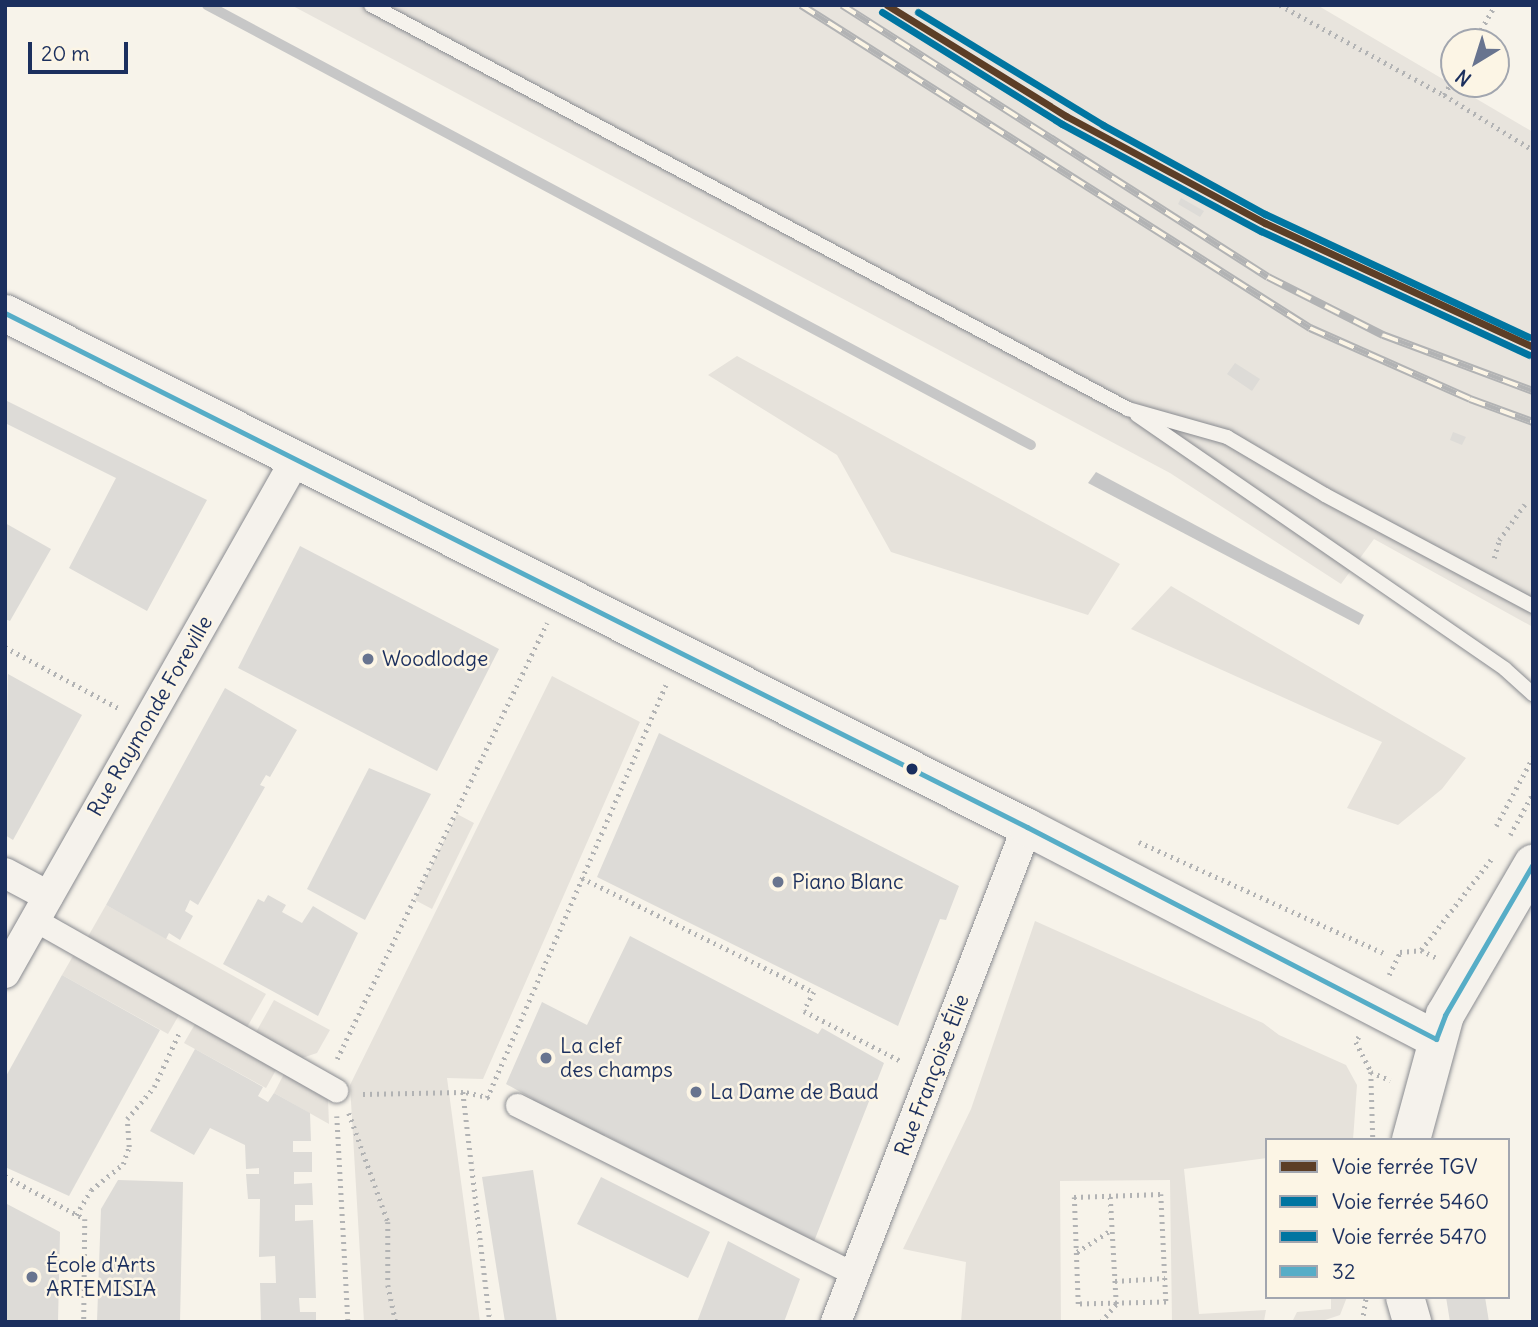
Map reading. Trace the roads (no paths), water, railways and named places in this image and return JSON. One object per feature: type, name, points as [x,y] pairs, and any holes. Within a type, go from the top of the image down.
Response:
[{"type":"main road","points":[[1411,1138],[1436,1039],[1518,853]]},
{"type":"main road","points":[[1393,1322],[1399,1299]]},
{"type":"main road","points":[[1406,1299],[1412,1322]]},
{"type":"street","points":[[5,313],[1027,827],[1436,1039]]},
{"type":"street","name":"Rue Raymonde Foreville","points":[[5,973],[296,459]]},
{"type":"street","name":"Rue Françoise Élie","points":[[836,1322],[1027,827]]},
{"type":"street","points":[[5,873],[41,908],[193,1009],[341,1099]]},
{"type":"street","points":[[516,1105],[854,1274]]},
{"type":"lane","points":[[371,5],[1128,409],[1505,669],[1533,694]]},
{"type":"lane","points":[[1128,409],[1227,437],[1325,495],[1533,606]]},
{"type":"waterway","points":[[207,5],[1031,445]]},
{"type":"railway","points":[[801,5],[1310,328],[1470,399],[1533,422]]},
{"type":"railway","points":[[842,5],[1268,277],[1383,335],[1533,391]]},
{"type":"rail line","name":"TGV","points":[[887,5],[1066,116],[1265,223],[1533,347]]},
{"type":"rail line","name":"5460","points":[[882,12],[1062,124],[1261,231],[1529,355]]},
{"type":"rail line","name":"5470","points":[[918,12],[1103,125],[1265,214],[1529,337]]},
{"type":"place","name":"Woodlodge","points":[[368,659]]},
{"type":"place","name":"Piano Blanc","points":[[778,882]]},
{"type":"place","name":"La clef des champs","points":[[546,1058]]},
{"type":"place","name":"La Dame de Baud","points":[[696,1092]]},
{"type":"place","name":"École d'Arts ARTEMISIA","points":[[32,1277]]}]
